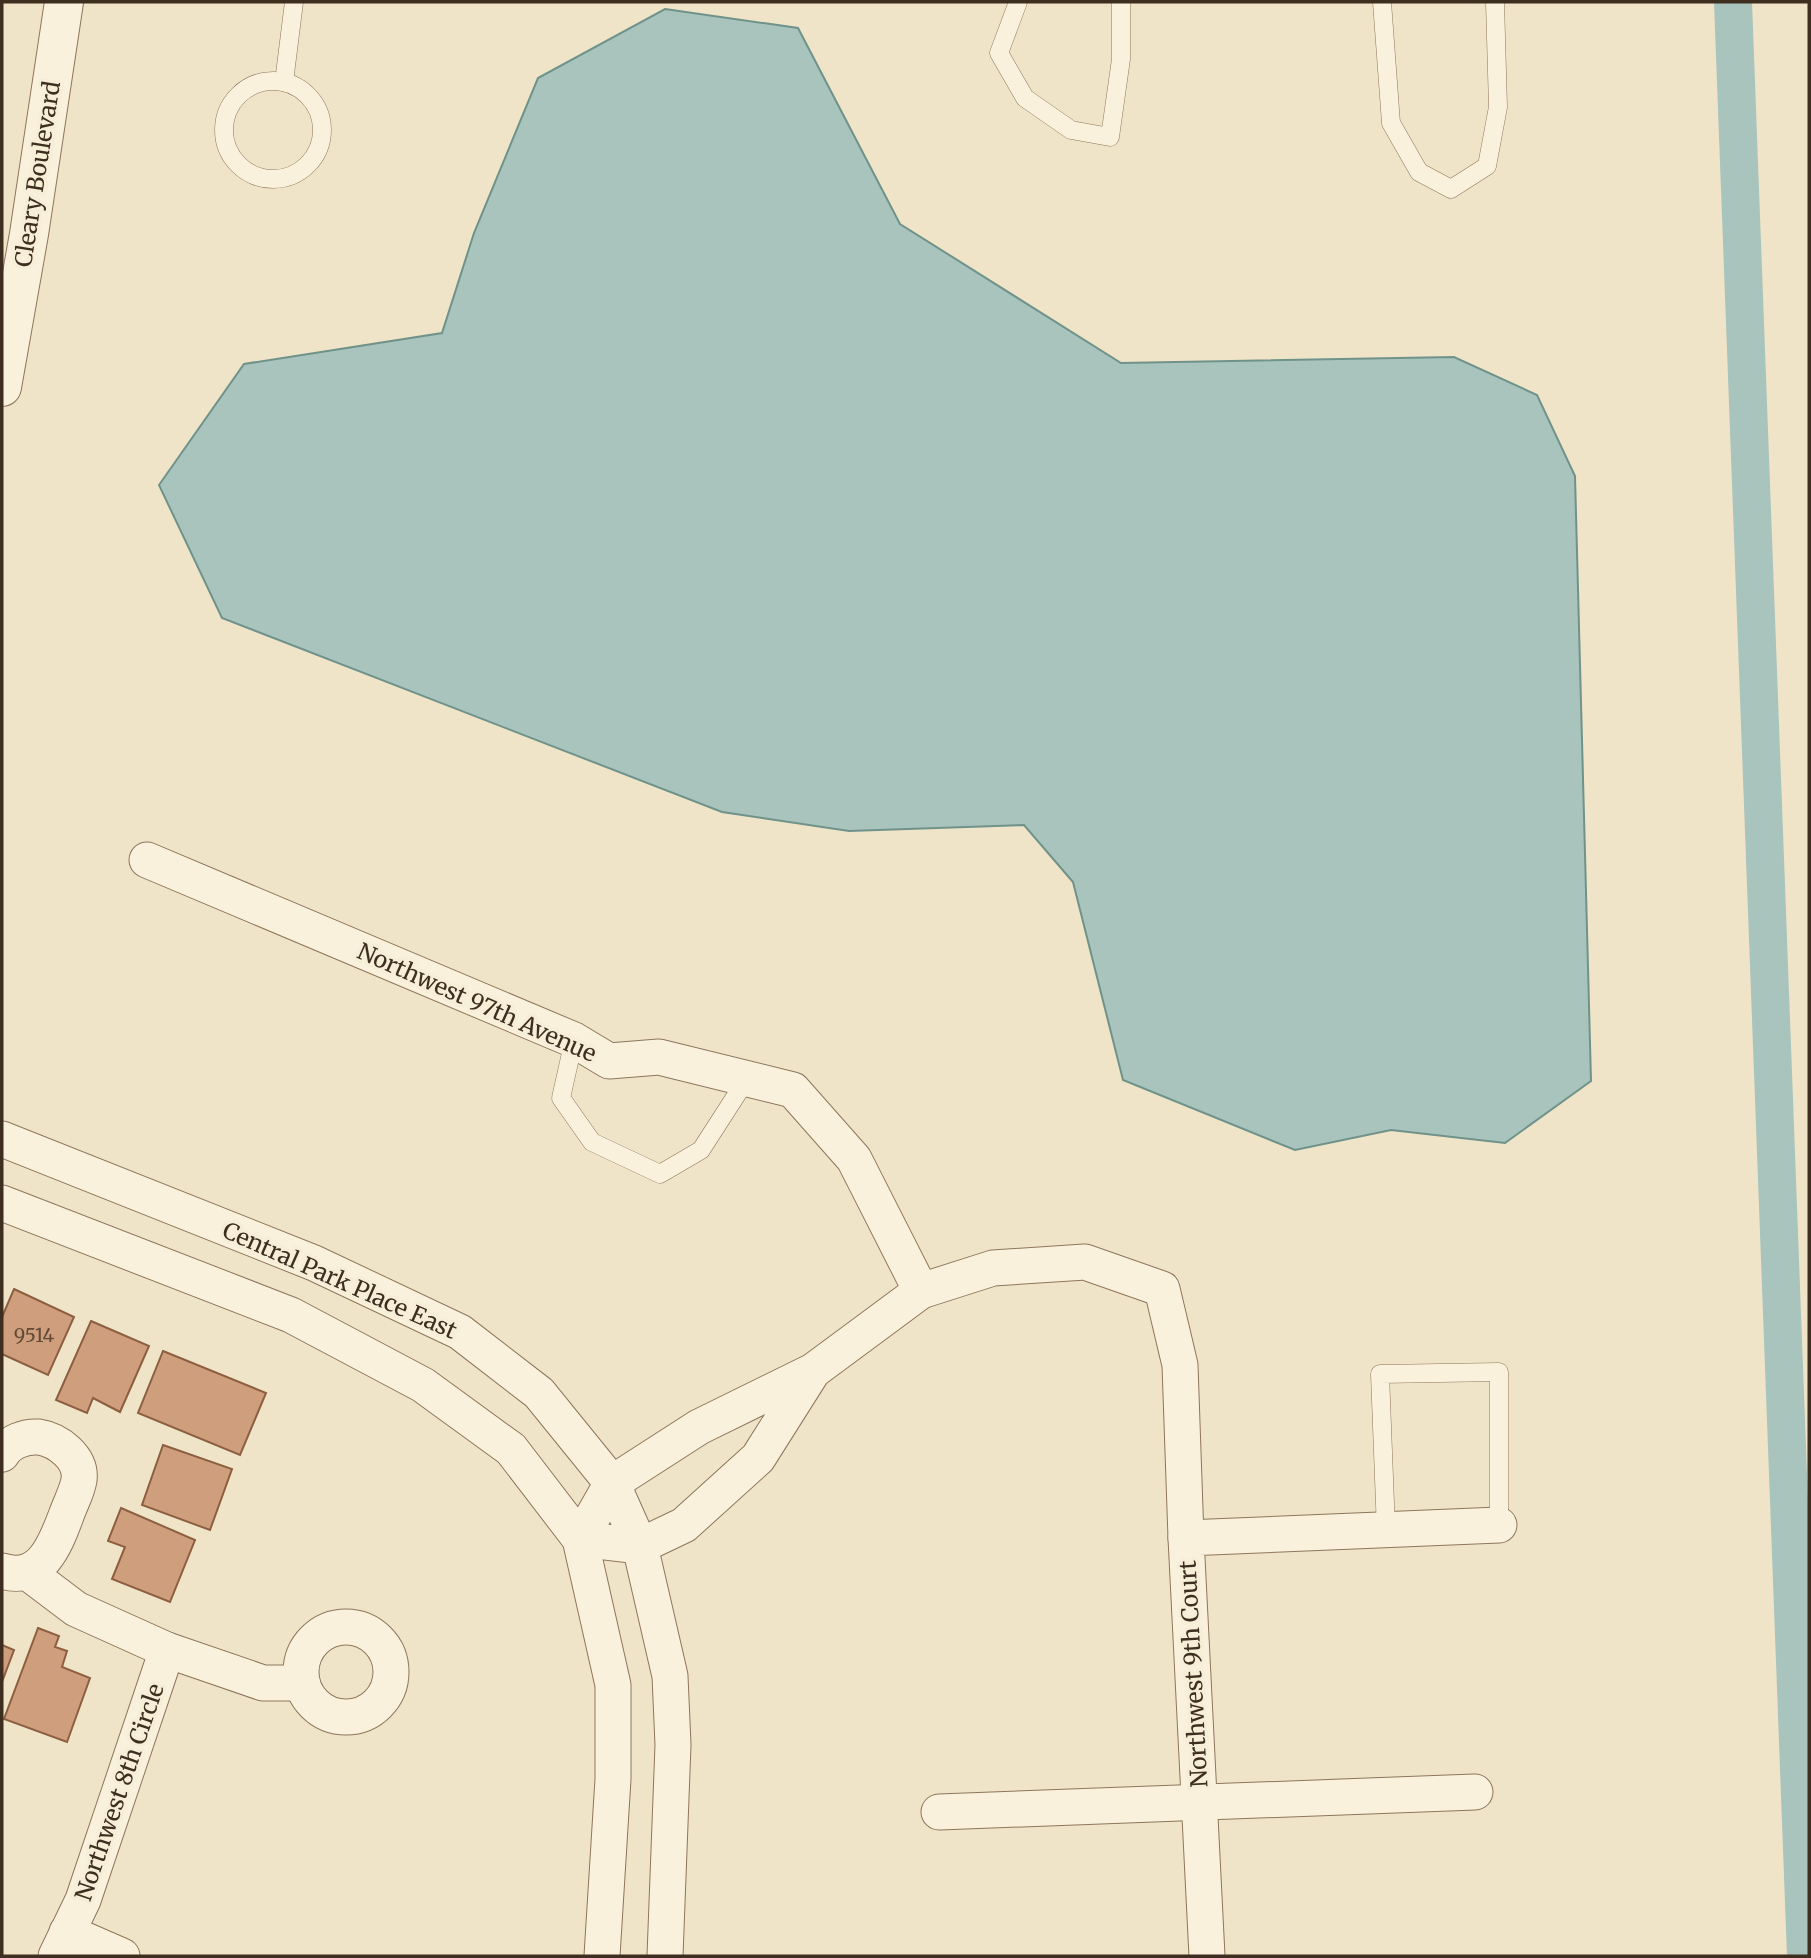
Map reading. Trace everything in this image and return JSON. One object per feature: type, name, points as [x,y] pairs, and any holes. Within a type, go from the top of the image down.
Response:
[{"type":"street","name":"Cleary Boulevard","points":[[2,387],[29,234],[64,2]]},
{"type":"street","name":"Northwest 97th Avenue","points":[[148,860],[574,1040],[609,1060],[659,1057],[793,1090],[854,1159],[920,1291]]},
{"type":"street","name":"Central Park Place East","points":[[2,1139],[314,1263],[460,1332],[539,1393],[612,1483],[640,1546],[670,1676],[673,1745],[665,1956]]},
{"type":"street","points":[[2,1203],[291,1315],[422,1385],[511,1449],[580,1539],[613,1685],[613,1779],[602,1956]]},
{"type":"street","points":[[580,1539],[612,1483],[699,1427],[813,1371],[920,1291],[993,1268],[1085,1262],[1162,1289],[1180,1365],[1186,1538]]},
{"type":"street","points":[[580,1539],[640,1546],[684,1525],[758,1458],[813,1371]]},
{"type":"street","points":[[2,1454],[18,1440],[35,1437],[51,1439],[65,1448],[75,1462],[79,1478],[53,1551],[41,1564],[14,1571]]},
{"type":"street","name":"Northwest 9th Court","points":[[1207,1956],[1186,1538],[1499,1525]]},
{"type":"street","points":[[14,1571],[76,1609],[167,1650],[263,1683],[302,1683]]},
{"type":"street","name":"Northwest 8th Circle","points":[[122,1956],[62,1944],[83,1900],[167,1650]]},
{"type":"street","points":[[939,1812],[1475,1792]]},
{"type":"lane","points":[[284,82],[294,2]]},
{"type":"lane","points":[[1018,2],[999,53],[1024,98],[1071,130],[1110,137],[1121,59],[1121,2]]},
{"type":"lane","points":[[1382,2],[1381,32],[1391,123],[1419,172],[1451,188],[1487,166],[1498,107],[1495,2]]},
{"type":"lane","points":[[268,81],[284,82],[299,89],[312,100],[322,131],[319,148],[310,162],[297,173],[281,178],[264,178],[250,174],[233,158],[224,136],[224,121],[230,106],[240,93],[253,85],[268,81]]},
{"type":"lane","points":[[574,1040],[561,1098],[592,1142],[660,1174],[701,1150],[748,1077]]},
{"type":"lane","points":[[1386,1530],[1380,1374],[1499,1372],[1499,1525]]},
{"type":"water","points":[[665,9],[798,28],[900,224],[1121,363],[1454,357],[1537,395],[1575,476],[1591,1081],[1505,1143],[1391,1130],[1295,1150],[1123,1080],[1073,882],[1024,825],[849,831],[722,812],[222,618],[159,485],[244,364],[442,333],[474,233],[538,78]]},
{"type":"building","points":[[14,1289],[74,1317],[48,1375],[2,1354],[2,1317]]},
{"type":"building","points":[[91,1321],[149,1346],[120,1412],[93,1398],[87,1413],[56,1400]]},
{"type":"building","points":[[163,1351],[266,1393],[240,1455],[138,1413]]},
{"type":"building","points":[[163,1445],[232,1469],[210,1530],[142,1505]]},
{"type":"building","points":[[121,1508],[195,1540],[170,1602],[112,1579],[125,1547],[108,1541]]},
{"type":"building","points":[[38,1628],[59,1636],[55,1647],[67,1651],[62,1667],[90,1678],[67,1742],[4,1719]]},
{"type":"building","points":[[2,1645],[14,1650],[2,1682]]},
{"type":"waterway","points":[[1733,2],[1806,1956]]}]
